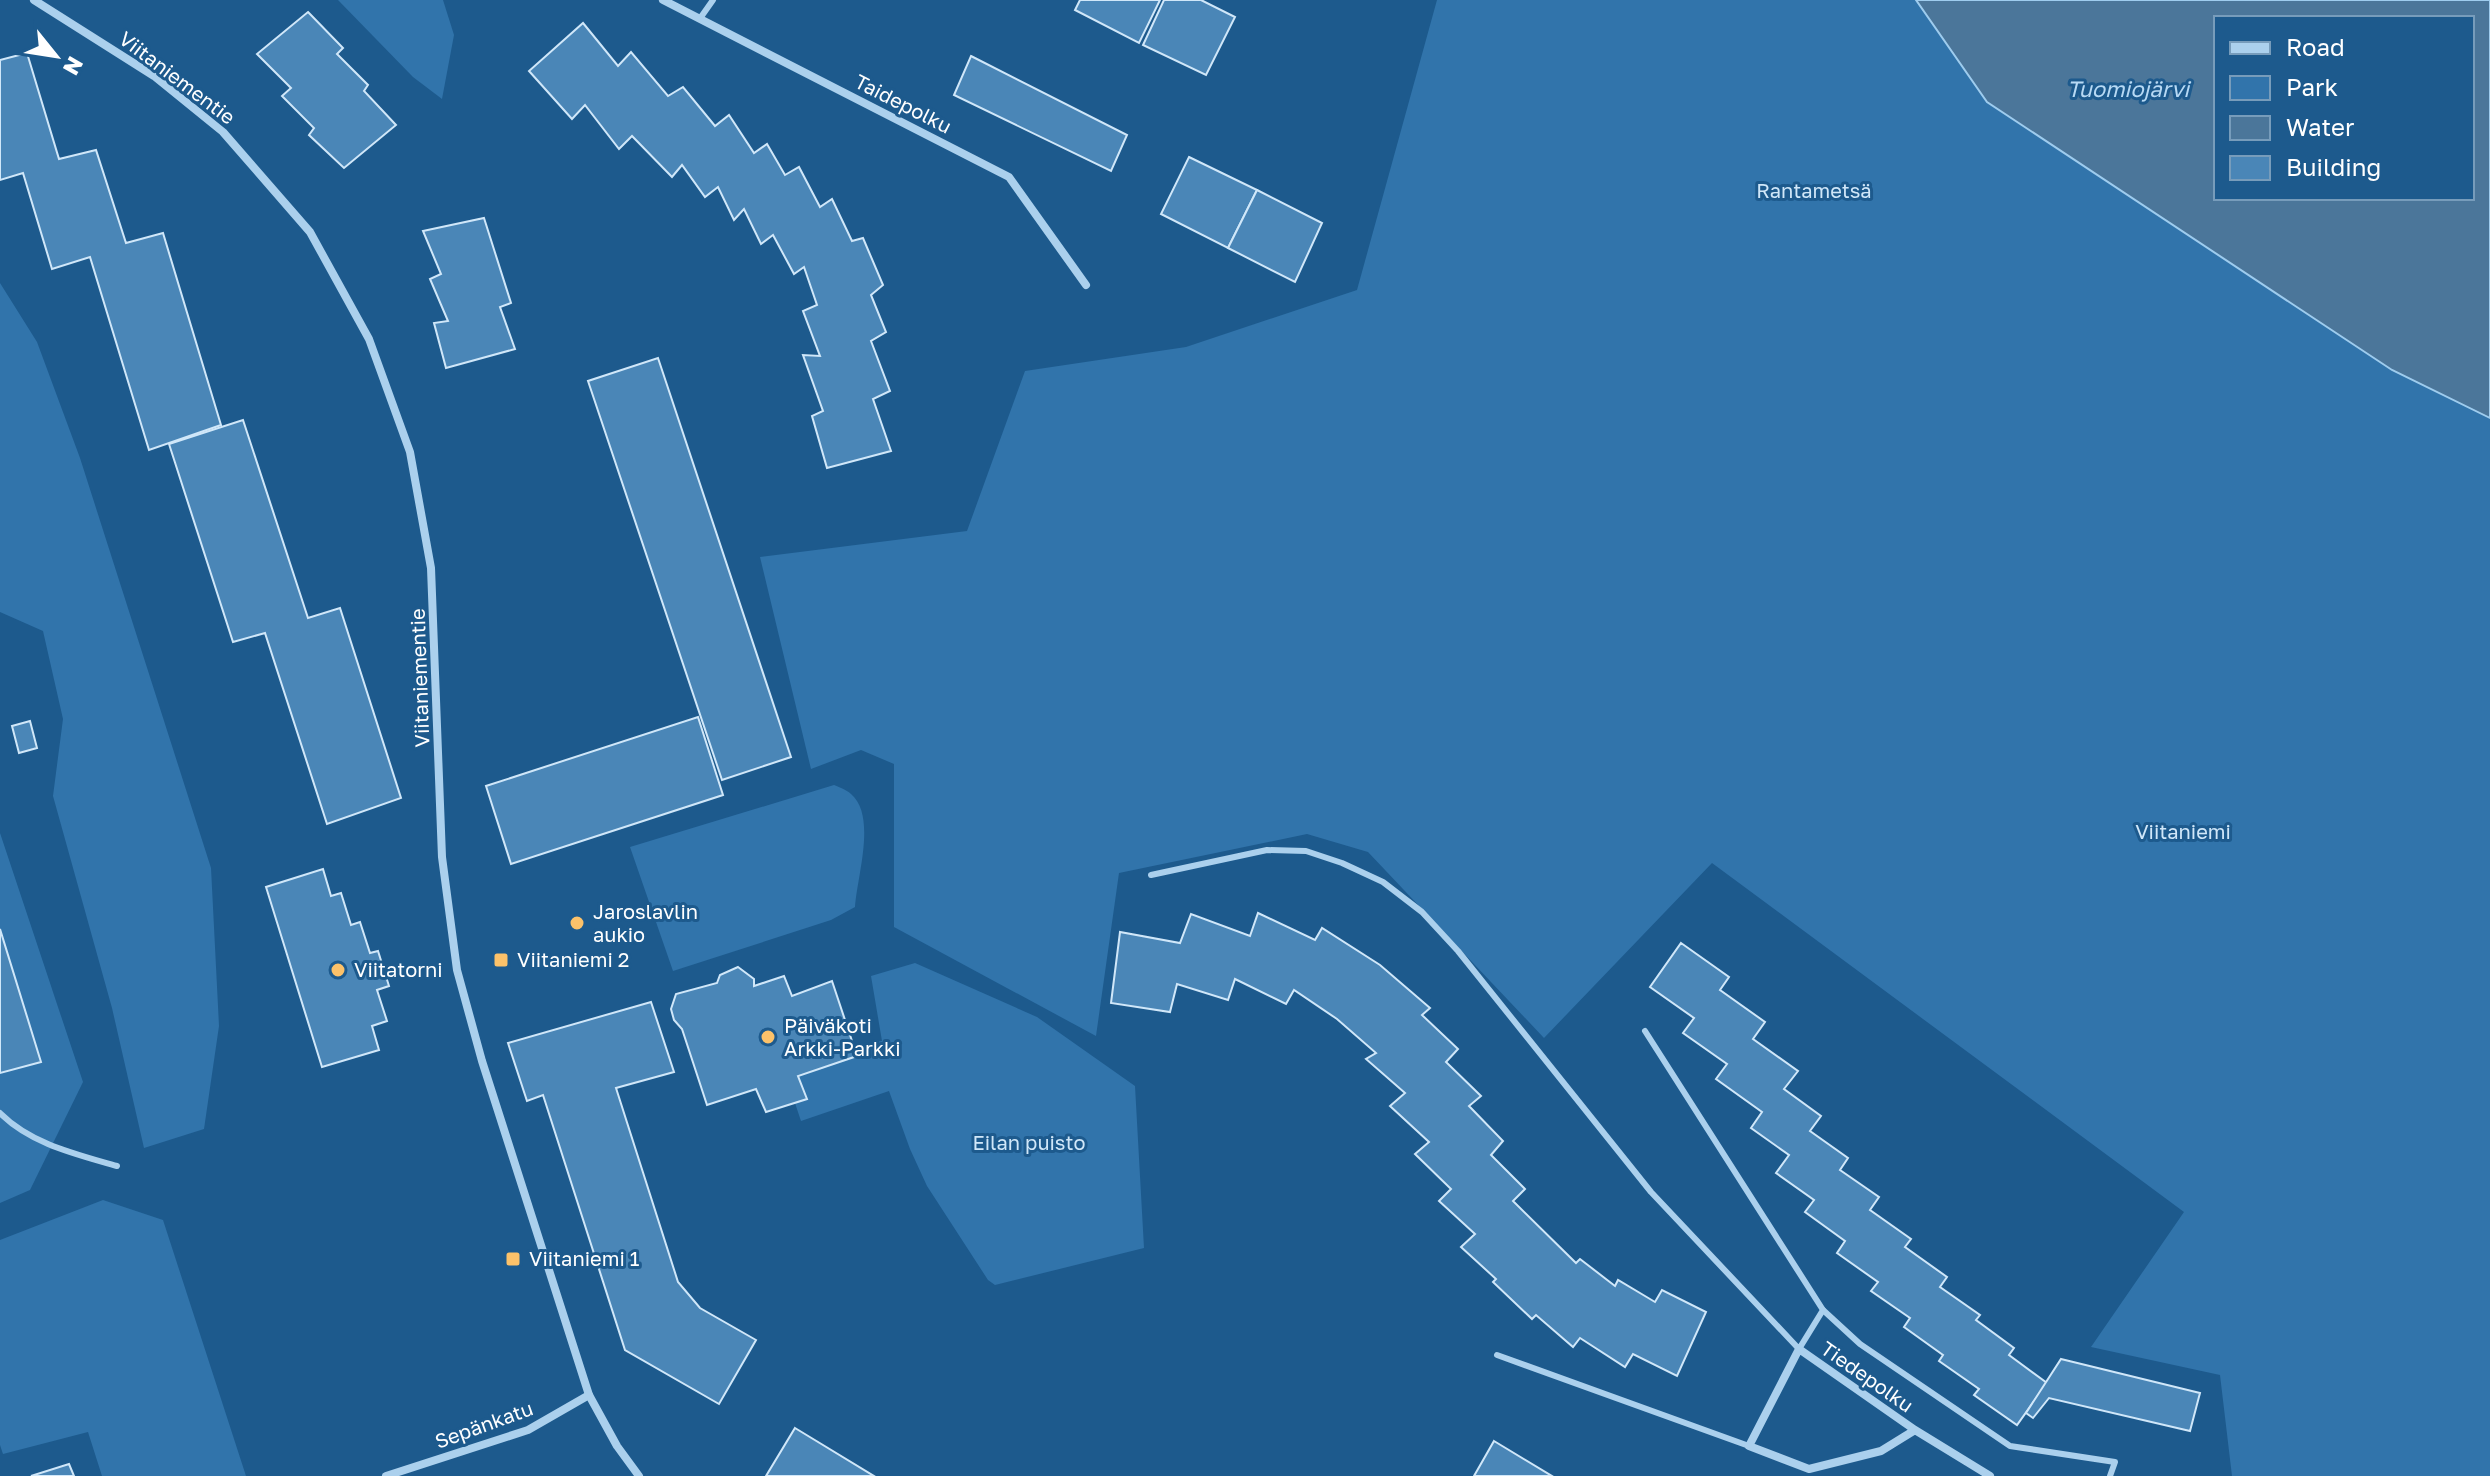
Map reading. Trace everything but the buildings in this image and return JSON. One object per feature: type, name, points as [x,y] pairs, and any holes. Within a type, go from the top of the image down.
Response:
[{"type":"street","name":"Viitaniementie","points":[[34,0],[154,76],[223,132],[310,232],[369,339],[410,452],[431,568],[442,857],[457,970],[482,1061],[589,1395],[617,1446],[639,1476]]},
{"type":"street","name":"Taidepolku","points":[[663,0],[1009,177],[1086,285]]},
{"type":"street","name":"Tiedepolku","points":[[1915,1430],[1881,1451],[1809,1469],[1749,1446],[1799,1349],[1915,1430],[1990,1476]]},
{"type":"street","name":"Sepänkatu","points":[[386,1476],[528,1430],[589,1395]]},
{"type":"lane","points":[[701,17],[713,0]]},
{"type":"lane","points":[[1151,875],[1267,850],[1306,851],[1383,882],[1422,912],[1458,951],[1651,1192],[1799,1349],[1823,1310]]},
{"type":"lane","points":[[1645,1031],[1823,1310],[1860,1344],[2010,1446],[2115,1462],[2110,1476]]},
{"type":"lane","points":[[0,1113],[9,1122],[51,1146],[117,1166]]},
{"type":"lane","points":[[1497,1355],[1749,1446]]},
{"type":"green space","points":[[338,0],[443,0],[454,35],[442,99],[413,77]]},
{"type":"green space","name":"Viitaniemi","points":[[1437,0],[2392,0],[2214,16],[2214,200],[2490,246],[2490,1476],[2232,1476],[2220,1375],[2091,1347],[2184,1212],[1712,863],[1544,1038],[1368,852],[1307,834],[1119,873],[1096,1036],[894,927],[894,764],[861,750],[811,769],[760,557],[967,531],[1025,371],[1186,347],[1357,290]]},
{"type":"green space","points":[[0,283],[37,342],[80,458],[211,868],[219,1026],[204,1129],[144,1148],[112,1008],[53,796],[63,719],[43,631],[0,612]]},
{"type":"green space","points":[[834,785],[851,794],[859,804],[863,817],[864,847],[855,907],[831,920],[673,971],[630,847]]},
{"type":"green space","points":[[0,833],[83,1082],[30,1190],[0,1203]]},
{"type":"green space","name":"Eilan puisto","points":[[915,963],[1037,1017],[1135,1086],[1144,1248],[995,1285],[988,1280],[927,1186],[889,1091],[801,1121],[795,1103],[807,1098],[798,1076],[857,1056],[854,1046],[882,1041],[871,976]]},
{"type":"green space","points":[[103,1200],[163,1220],[246,1476],[102,1476],[88,1432],[3,1454],[0,1445],[0,1240]]},
{"type":"water","name":"Tuomiojärvi","points":[[1916,0],[2490,0],[2490,418],[2392,370],[1987,102]]},
{"type":"place","name":"Jaroslavlin aukio","points":[[577,923]]},
{"type":"place","name":"Viitaniemi 2","points":[[501,960]]},
{"type":"place","name":"Viitatorni","points":[[338,970]]},
{"type":"place","name":"Päiväkoti Arkki-Parkki","points":[[768,1037]]},
{"type":"place","name":"Viitaniemi 1","points":[[513,1259]]},
{"type":"park label","name":"Rantametsä","points":[[1814,191]]}]
